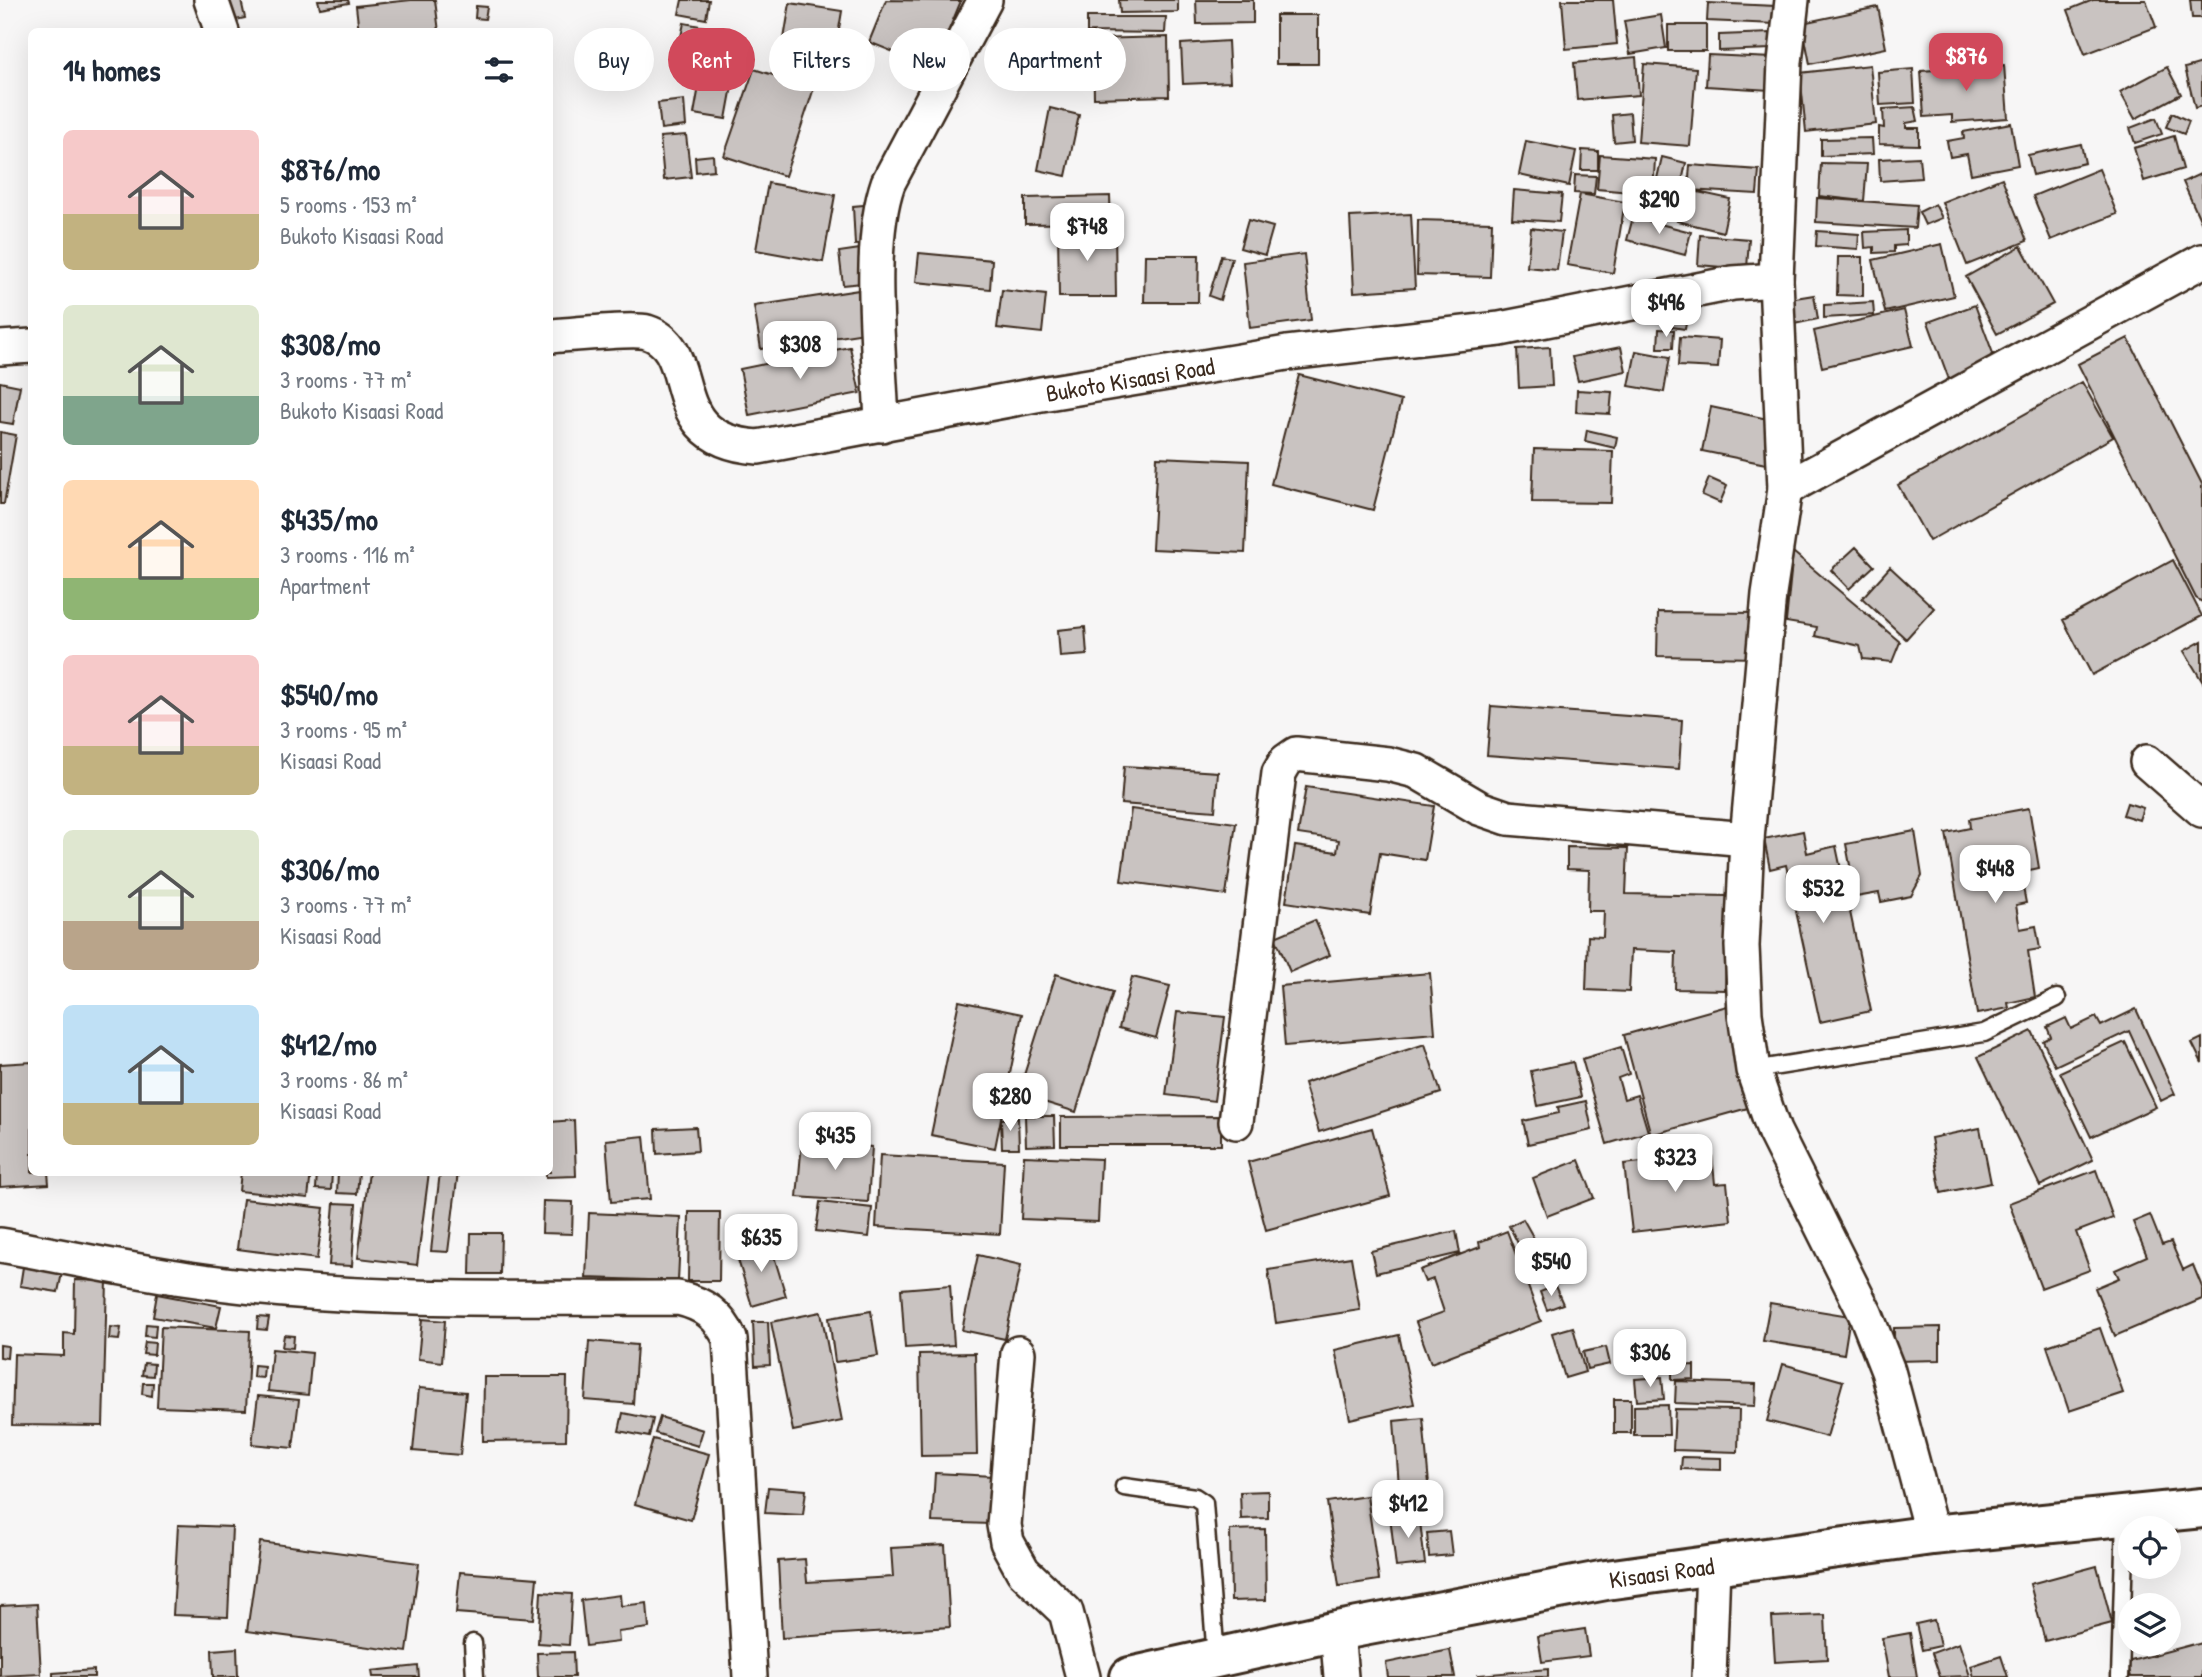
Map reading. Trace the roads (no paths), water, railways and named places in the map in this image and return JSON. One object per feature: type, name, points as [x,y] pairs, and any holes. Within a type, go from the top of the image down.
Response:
[{"type":"main road","name":"Kisaasi Road","points":[[2134,1516],[2202,1508]]},
{"type":"main road","name":"Kisaasi Road","points":[[1129,1677],[1337,1631],[1605,1580],[1932,1535],[2118,1518]]},
{"type":"street","points":[[211,0],[221,28]]},
{"type":"street","points":[[882,425],[878,210],[888,183],[985,0]]},
{"type":"street","points":[[1792,0],[1785,62],[1776,280],[1785,489],[1769,594],[1746,839],[1742,946],[1745,1014],[1753,1070],[1773,1130],[1866,1315],[1888,1371],[1932,1535]]},
{"type":"street","points":[[1785,489],[2202,261]]},
{"type":"street","name":"Bukoto Kisaasi Road","points":[[553,336],[646,332],[662,340],[673,355],[696,420],[712,435],[736,446],[758,447],[1041,394],[1259,358],[1500,329],[1733,283],[1776,280]]},
{"type":"street","points":[[0,348],[28,346]]},
{"type":"street","points":[[1236,1122],[1279,773],[1286,761],[1296,754],[1388,764],[1416,771],[1479,808],[1508,817],[1746,839]]},
{"type":"street","points":[[2147,762],[2202,810]]},
{"type":"street","points":[[0,1245],[190,1280],[305,1291],[457,1298],[678,1298],[696,1302],[722,1322],[730,1339],[750,1677]]},
{"type":"street","points":[[1018,1353],[1004,1525],[1007,1542],[1023,1571],[1066,1612],[1083,1677]]},
{"type":"street","points":[[1709,1677],[1713,1566]]},
{"type":"street","points":[[1337,1631],[1341,1677]]},
{"type":"lane","points":[[1753,1070],[1984,1033],[2057,998]]},
{"type":"lane","points":[[1124,1488],[1195,1497],[1205,1503],[1216,1658]]},
{"type":"lane","points":[[2120,1677],[2123,1579]]},
{"type":"lane","points":[[473,1643],[475,1677]]}]
